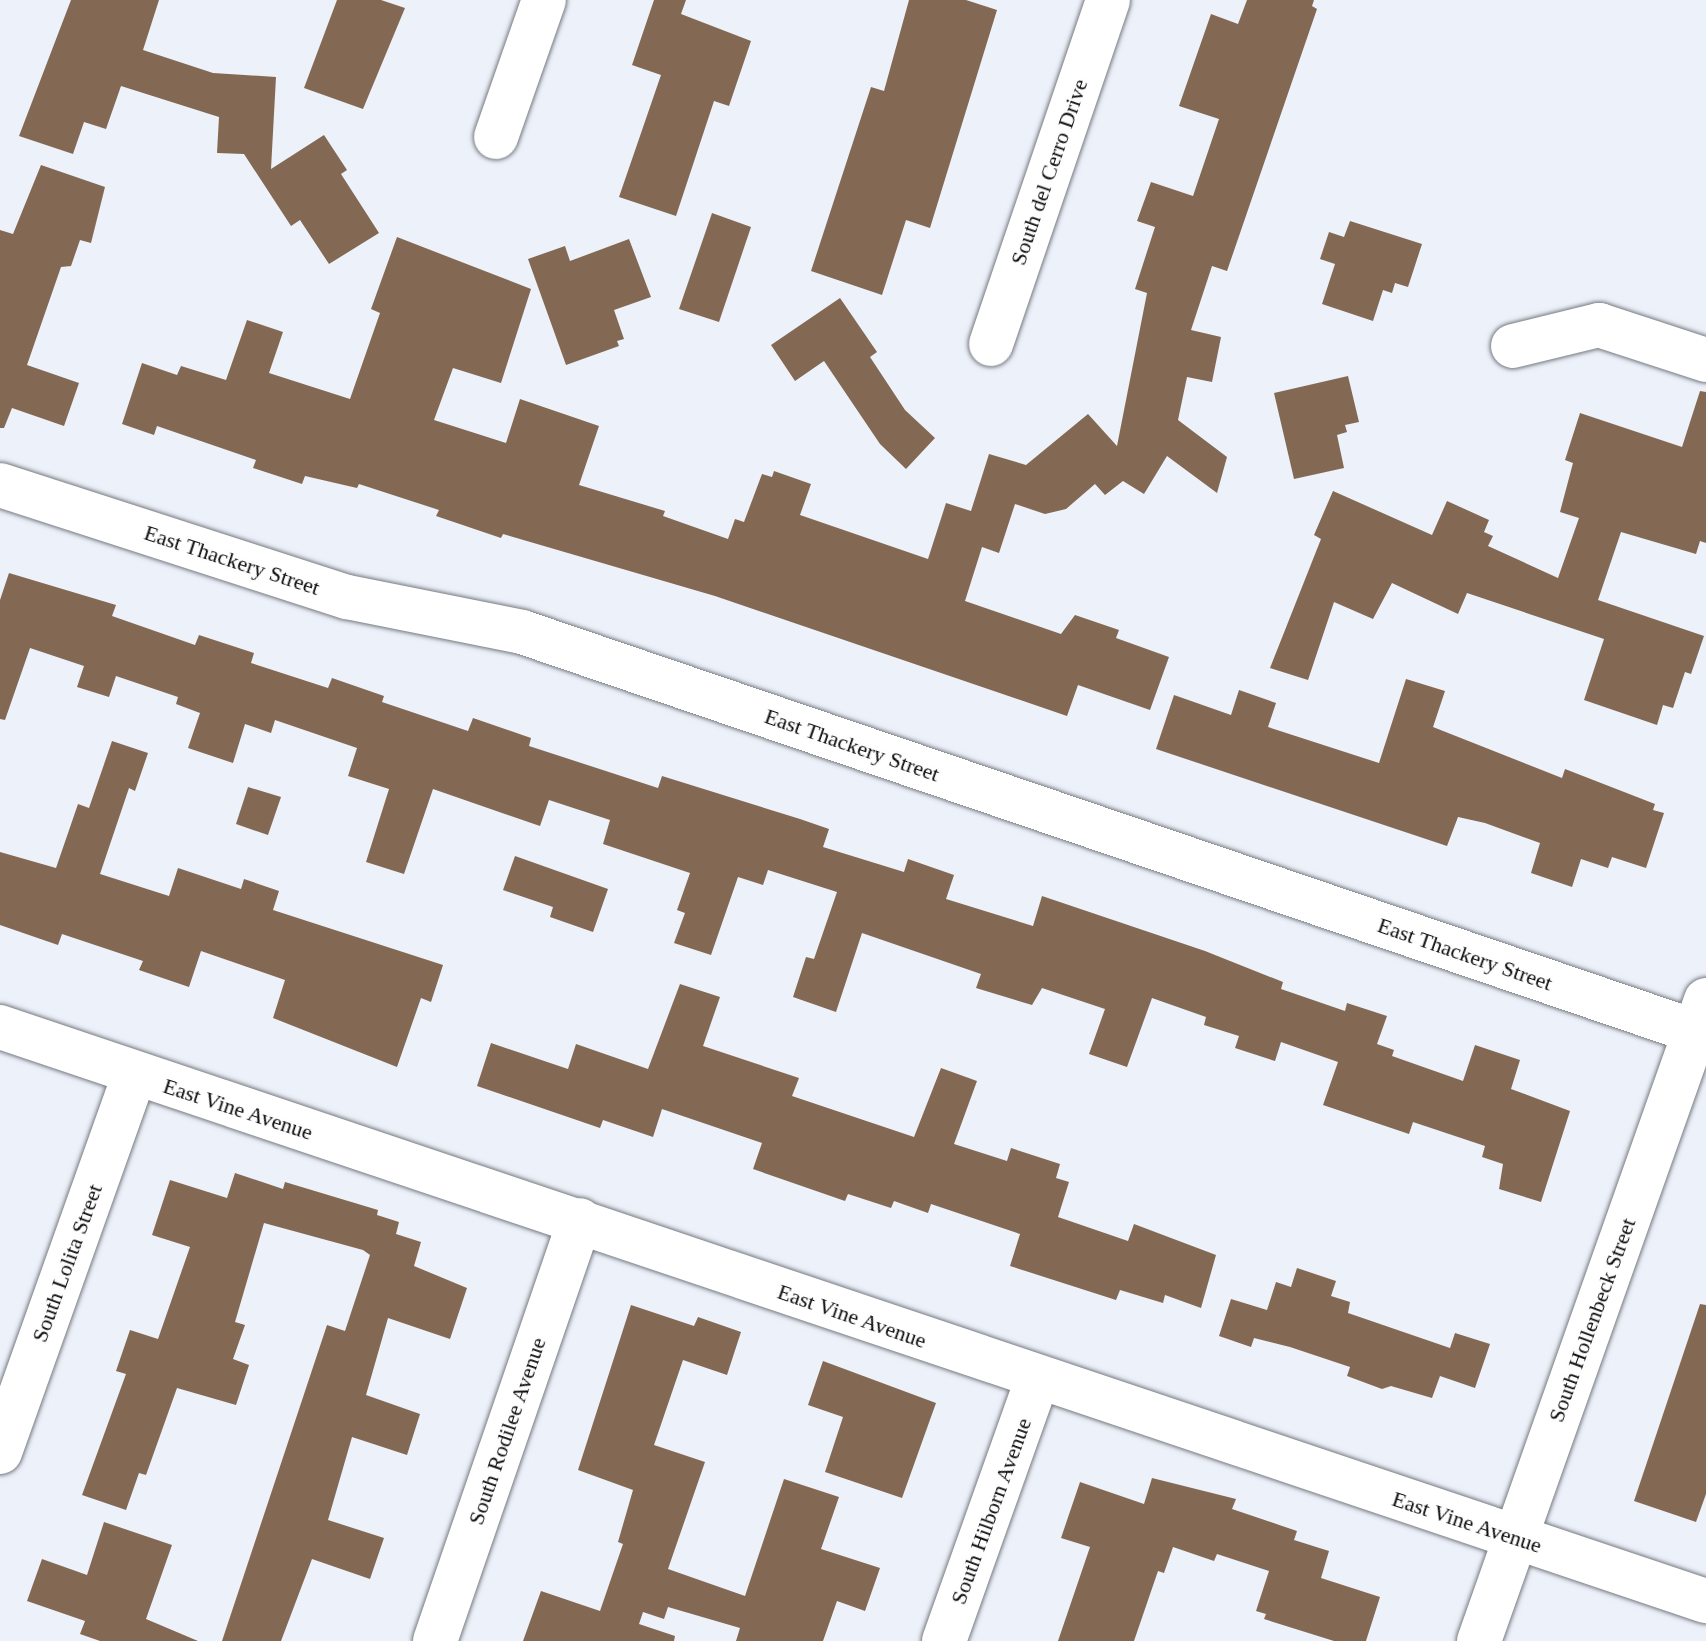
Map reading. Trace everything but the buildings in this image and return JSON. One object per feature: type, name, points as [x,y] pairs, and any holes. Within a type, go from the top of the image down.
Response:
[{"type":"street","points":[[496,137],[544,0]]},
{"type":"street","name":"South del Cerro Drive","points":[[991,344],[1108,0]]},
{"type":"street","points":[[1513,346],[1599,325],[1706,360]]},
{"type":"street","name":"East Thackery Street","points":[[0,485],[347,597],[522,632],[1701,1016]]},
{"type":"street","name":"South Hollenbeck Street","points":[[1479,1641],[1513,1538],[1701,1016]]},
{"type":"street","name":"East Vine Avenue","points":[[0,1027],[134,1075],[580,1220],[1037,1380],[1706,1601]]},
{"type":"street","name":"South Lolita Street","points":[[0,1452],[134,1075]]},
{"type":"street","name":"South Rodilee Avenue","points":[[435,1641],[580,1220]]},
{"type":"street","name":"South Hilborn Avenue","points":[[944,1641],[1037,1380]]}]
